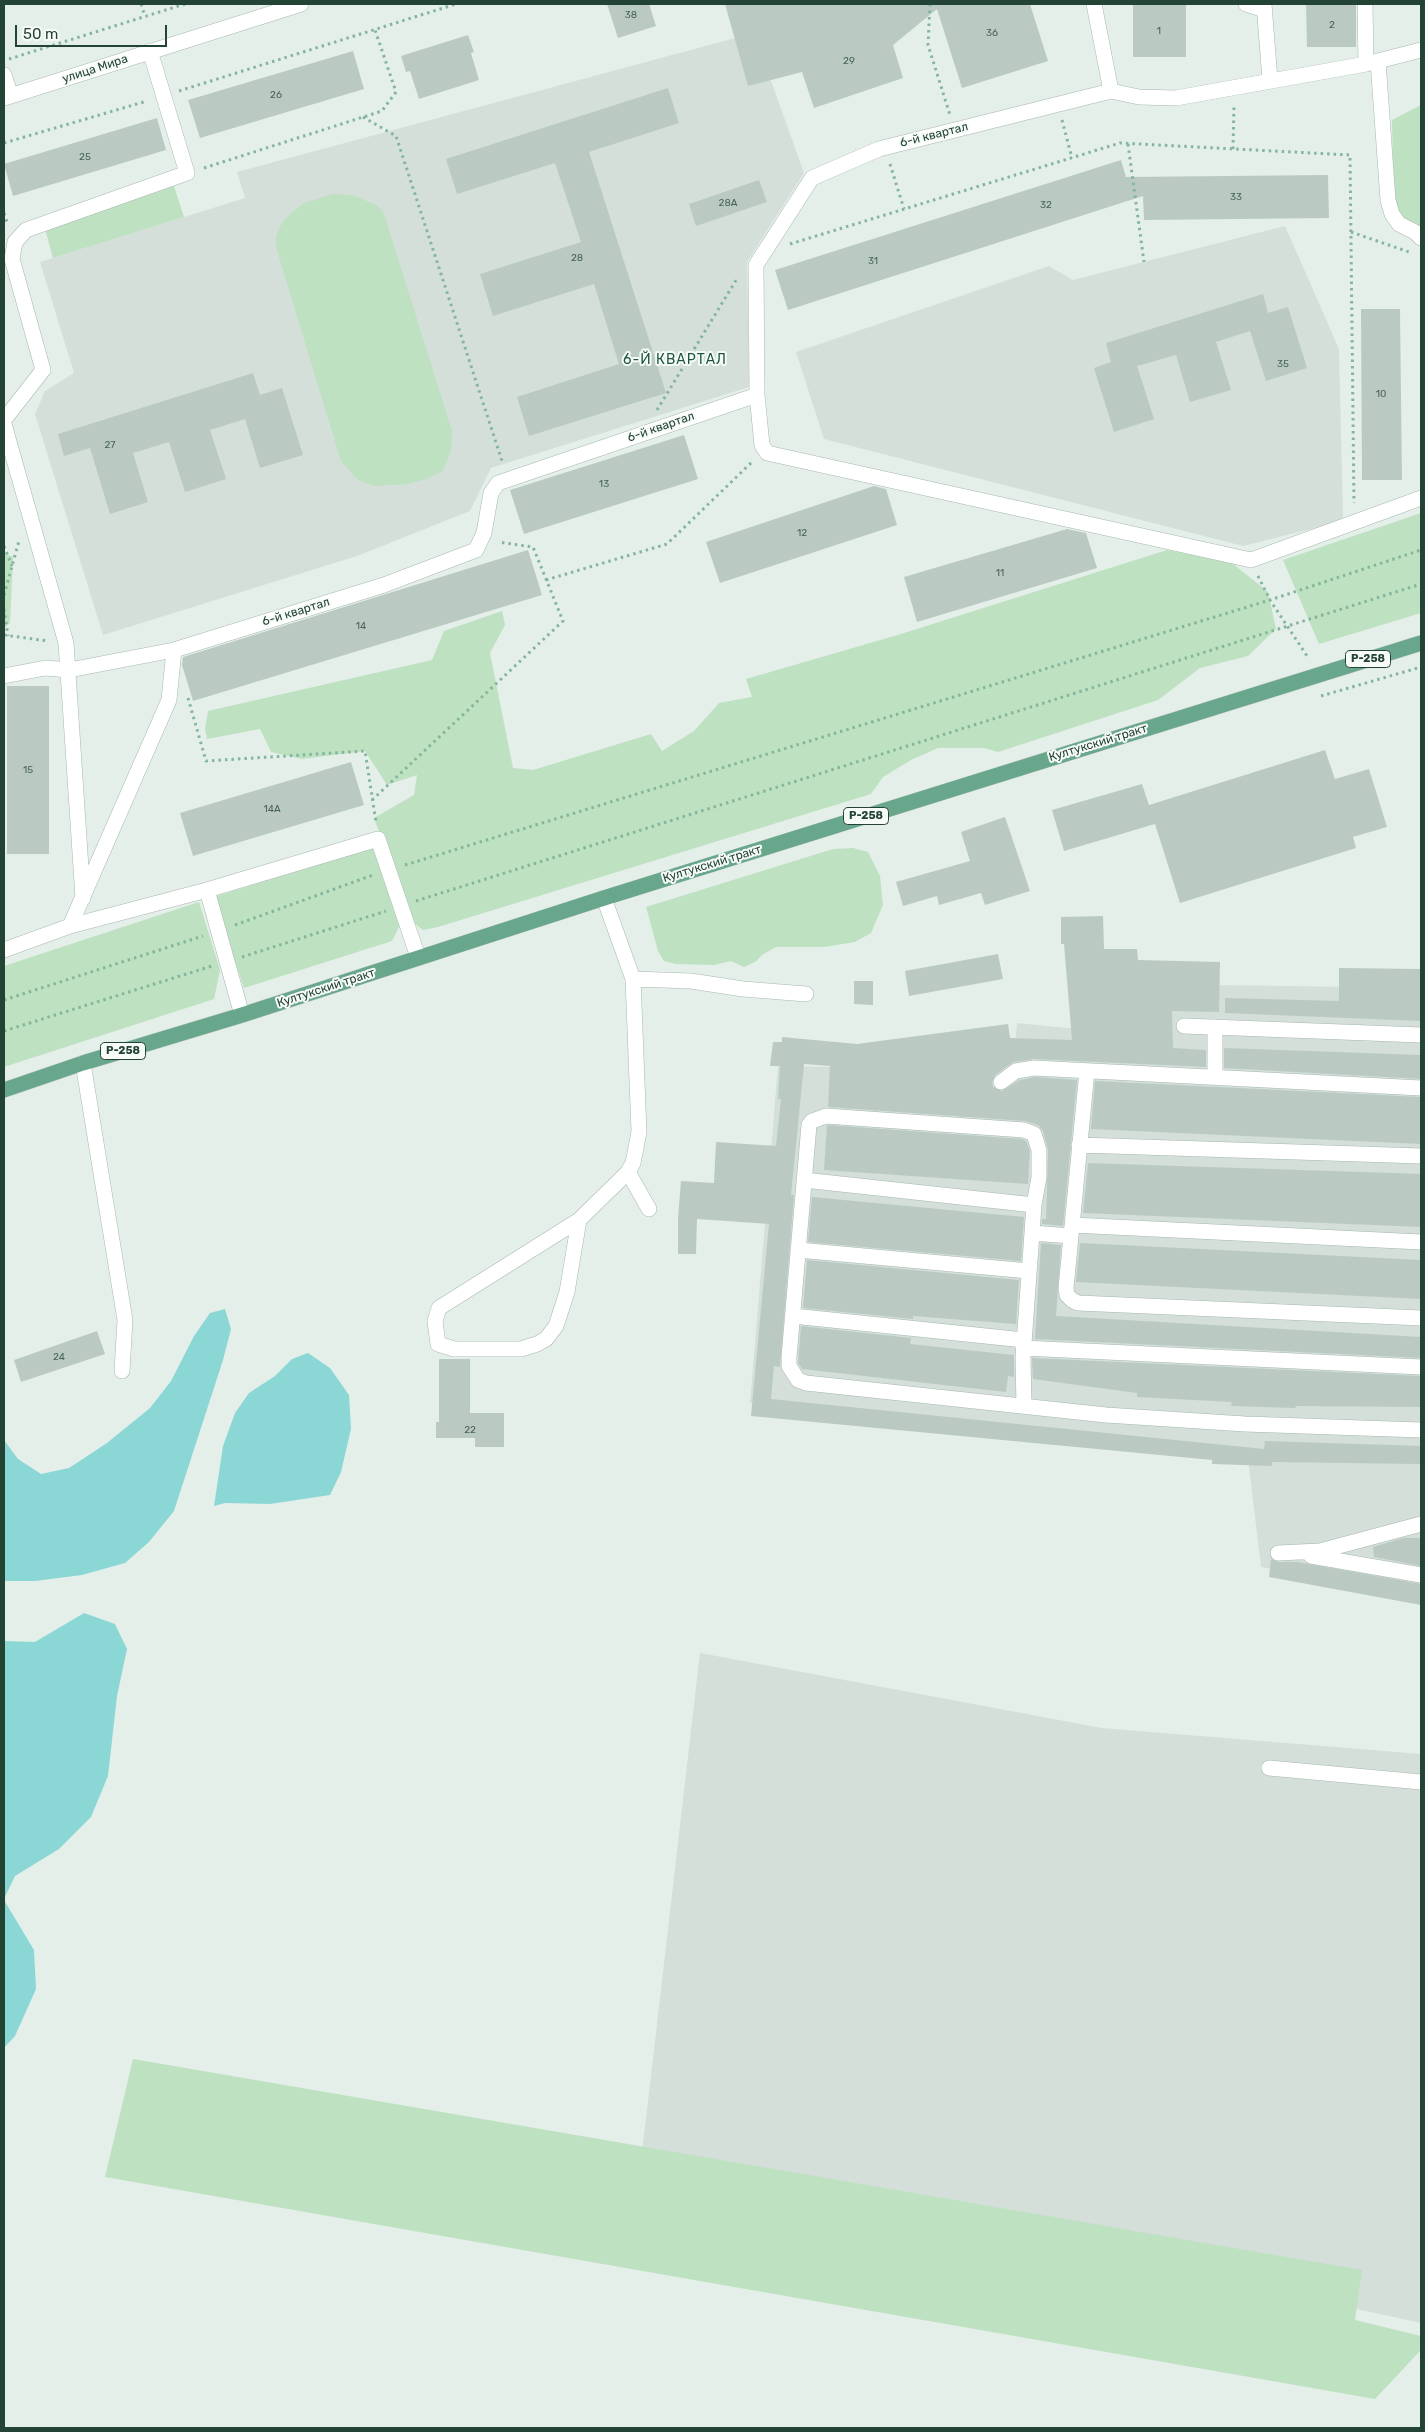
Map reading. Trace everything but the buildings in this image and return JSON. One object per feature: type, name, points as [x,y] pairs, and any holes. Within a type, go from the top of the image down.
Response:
[{"type":"main road","name":"Култукский тракт","points":[[4,1090],[83,1063],[242,1015],[604,898],[1421,643]]},
{"type":"street","points":[[1094,4],[1111,91],[1139,97],[1176,98],[1372,62],[1421,50]]},
{"type":"street","points":[[1246,4],[1264,7],[1270,80]]},
{"type":"street","points":[[1365,4],[1388,200],[1392,214],[1399,224],[1415,232],[1421,238]]},
{"type":"street","name":"улица Мира","points":[[7,97],[291,5]]},
{"type":"street","points":[[4,420],[43,370],[12,258],[15,242],[26,230],[187,173],[150,51]]},
{"type":"street","points":[[4,74],[7,97]]},
{"type":"street","name":"6-й квартал","points":[[4,676],[45,668],[69,670],[174,650],[384,584],[476,550],[481,539],[491,493],[498,483],[757,395],[756,265],[812,178],[885,148],[1111,91]]},
{"type":"street","points":[[757,395],[762,445],[768,453],[1251,560],[1421,498]]},
{"type":"street","points":[[4,424],[66,643],[83,898]]},
{"type":"street","points":[[70,926],[169,700],[174,650]]},
{"type":"street","points":[[4,950],[70,926],[207,890],[378,839],[418,957]]},
{"type":"street","points":[[207,890],[242,1015]]},
{"type":"street","points":[[579,1220],[566,1292],[556,1326],[546,1339],[521,1349],[454,1350],[438,1344],[435,1320],[439,1308],[487,1276],[579,1220],[628,1172],[636,1153],[639,1132],[633,979],[604,898]]},
{"type":"street","points":[[633,979],[691,981],[743,989],[806,994]]},
{"type":"street","points":[[1184,1026],[1421,1035]]},
{"type":"street","points":[[1215,1027],[1215,1077]]},
{"type":"street","points":[[83,1063],[125,1320],[122,1371]]},
{"type":"street","points":[[1000,1082],[1024,1069],[1421,1088]]},
{"type":"street","points":[[1087,1071],[1071,1231],[1067,1295],[1078,1303],[1421,1318]]},
{"type":"street","points":[[1024,1406],[1024,1344],[1029,1270],[1034,1205],[1040,1177],[1039,1150],[1034,1134],[1024,1130],[826,1116],[818,1117],[809,1125],[792,1316],[789,1366],[798,1380],[806,1383],[1106,1415],[1245,1424],[1421,1430]]},
{"type":"street","points":[[1079,1145],[1421,1156]]},
{"type":"street","points":[[628,1172],[649,1209]]},
{"type":"street","points":[[804,1180],[1034,1205]]},
{"type":"street","points":[[1032,1233],[1071,1231],[1421,1242]]},
{"type":"street","points":[[798,1250],[1029,1270]]},
{"type":"street","points":[[792,1316],[1024,1344],[1421,1367]]},
{"type":"street","points":[[1297,1554],[1320,1551],[1421,1524]]},
{"type":"street","points":[[1278,1553],[1297,1554],[1421,1574]]},
{"type":"street","points":[[1269,1768],[1421,1782]]},
{"type":"path","points":[[141,4],[145,16]]},
{"type":"path","points":[[4,60],[185,4]]},
{"type":"path","points":[[4,143],[164,96],[456,4]]},
{"type":"path","points":[[930,4],[928,45],[954,130]]},
{"type":"path","points":[[187,173],[382,110],[396,92],[375,30]]},
{"type":"path","points":[[1233,149],[1234,87]]},
{"type":"path","points":[[1057,104],[1072,158]]},
{"type":"path","points":[[363,117],[396,136],[508,479]]},
{"type":"path","points":[[764,252],[1120,143],[1350,155],[1354,522]]},
{"type":"path","points":[[1128,144],[1144,262]]},
{"type":"path","points":[[885,148],[904,209]]},
{"type":"path","points":[[1351,232],[1412,253]]},
{"type":"path","points":[[651,431],[652,418],[742,270]]},
{"type":"path","points":[[546,580],[667,544],[765,449]]},
{"type":"path","points":[[4,595],[28,506]]},
{"type":"path","points":[[372,800],[563,621],[533,547],[481,539]]},
{"type":"path","points":[[4,546],[12,566]]},
{"type":"path","points":[[4,1000],[218,931],[389,870],[1270,600],[1421,550]]},
{"type":"path","points":[[1251,560],[1270,600],[1307,656]]},
{"type":"path","points":[[4,1031],[1287,628],[1421,584]]},
{"type":"path","points":[[4,609],[5,634],[66,643]]},
{"type":"path","points":[[1322,696],[1421,668]]},
{"type":"path","points":[[187,696],[206,762],[365,751],[378,839]]},
{"type":"shaded area","points":[[754,33],[804,173],[747,262],[749,387],[491,468],[470,511],[357,556],[103,635],[35,414],[45,391],[74,373],[40,262],[245,198],[237,172]]},
{"type":"shaded area","points":[[1285,226],[1339,349],[1343,521],[1243,546],[824,439],[796,352],[1049,266],[1073,280]]},
{"type":"shaded area","points":[[1148,984],[1421,988],[1421,1596],[1261,1567],[1248,1458],[750,1403],[778,1066],[1013,1070],[1017,1023],[1147,1036]]},
{"type":"shaded area","points":[[700,1653],[1102,1728],[1421,1754],[1421,2323],[642,2153]]},
{"type":"green space","points":[[1421,105],[1421,226],[1412,226],[1394,208],[1392,120]]},
{"type":"green space","points":[[174,186],[184,217],[53,258],[45,229]]},
{"type":"green space","points":[[333,194],[352,195],[376,205],[383,211],[452,431],[451,452],[442,471],[427,479],[407,484],[376,486],[359,481],[341,461],[276,247],[276,237],[281,225],[289,215],[304,203]]},
{"type":"green space","points":[[1421,513],[1421,613],[1319,644],[1283,560]]},
{"type":"green space","points":[[1167,550],[1232,563],[1268,592],[1276,629],[1248,656],[1200,668],[1158,700],[998,752],[984,748],[938,748],[911,760],[883,777],[871,794],[423,930],[411,921],[374,818],[414,795],[417,775],[387,785],[365,751],[302,759],[271,752],[260,729],[207,739],[205,729],[208,711],[432,660],[444,631],[502,611],[505,625],[490,653],[513,768],[533,770],[651,734],[662,751],[694,731],[719,703],[752,697],[746,679],[901,634]]},
{"type":"green space","points":[[4,553],[13,557],[10,623],[4,628]]},
{"type":"green space","points":[[375,847],[400,925],[392,941],[244,988],[214,897]]},
{"type":"green space","points":[[853,848],[868,852],[880,876],[883,905],[871,933],[855,942],[824,947],[776,947],[762,955],[755,962],[744,967],[731,961],[714,965],[676,964],[664,961],[658,951],[646,907],[833,849]]},
{"type":"green space","points":[[199,902],[220,970],[214,999],[4,1067],[4,966]]},
{"type":"green space","points":[[133,2059],[1362,2270],[1355,2320],[1421,2336],[1421,2350],[1375,2399],[105,2177]]},
{"type":"water","points":[[225,1309],[231,1329],[223,1360],[174,1511],[149,1542],[125,1563],[82,1575],[35,1581],[4,1581],[4,1440],[18,1459],[41,1474],[69,1468],[107,1443],[150,1408],[171,1381],[194,1336],[210,1313]]},
{"type":"water","points":[[308,1353],[330,1368],[349,1395],[351,1429],[341,1472],[330,1495],[270,1504],[225,1503],[214,1506],[223,1446],[235,1413],[249,1393],[275,1376],[292,1359]]},
{"type":"water","points":[[84,1613],[115,1624],[127,1649],[117,1696],[108,1776],[91,1817],[59,1849],[15,1876],[4,1899],[4,1641],[35,1642]]},
{"type":"water","points":[[4,1900],[34,1950],[36,1989],[15,2036],[4,2048]]},
{"type":"district","name":"6-Й КВАРТАЛ","points":[[675,360]]}]
